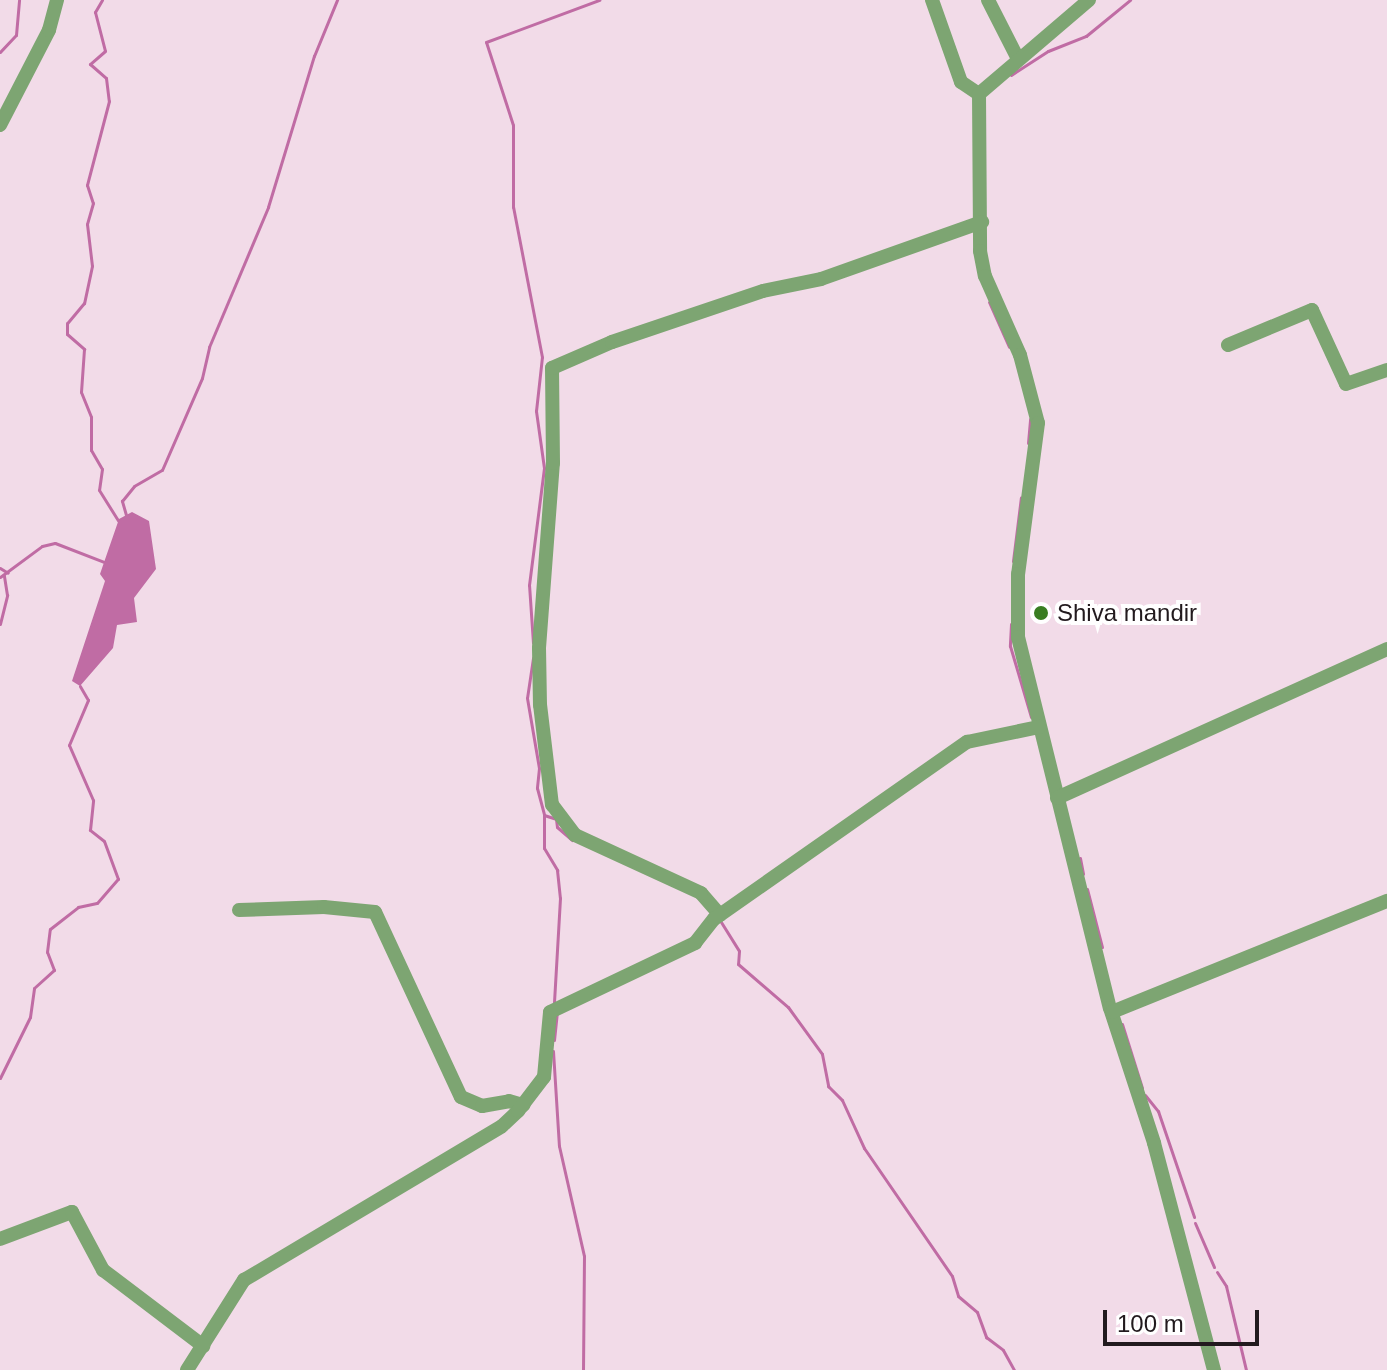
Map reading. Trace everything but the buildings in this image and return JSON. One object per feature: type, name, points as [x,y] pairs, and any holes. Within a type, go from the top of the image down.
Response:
[{"type":"street","points":[[0,125],[49,30],[57,0]]},
{"type":"street","points":[[932,0],[961,82],[979,94]]},
{"type":"street","points":[[988,0],[1018,59]]},
{"type":"street","points":[[1089,0],[979,94],[985,276],[1020,355],[1038,423],[1016,605],[1018,637],[1112,1012],[1154,1143],[1214,1370]]},
{"type":"street","points":[[720,915],[701,893],[575,835],[552,805],[540,705],[539,648],[553,463],[552,368],[612,342],[763,291],[821,279],[982,222]]},
{"type":"street","points":[[1228,345],[1312,310],[1346,384],[1387,370]]},
{"type":"street","points":[[1057,798],[1387,649]]},
{"type":"street","points":[[187,1370],[244,1280],[502,1126],[544,1077],[550,1012],[695,943],[720,915],[967,742],[1039,727]]},
{"type":"street","points":[[1112,1012],[1387,901]]},
{"type":"street","points":[[239,910],[324,907],[375,912],[461,1097],[472,1104],[509,1101],[523,1105]]},
{"type":"street","points":[[0,1239],[72,1212],[103,1270],[203,1346]]},
{"type":"shaded area","points":[[132,512],[149,521],[156,569],[134,598],[137,622],[117,625],[113,648],[80,686],[72,681],[105,581],[100,574],[119,519]]},
{"type":"waterway","points":[[0,52],[16,35],[19,0]]},
{"type":"waterway","points":[[102,0],[95,12],[105,51],[90,64],[106,78],[109,101],[87,185],[93,203],[87,224],[92,266],[84,303],[67,323],[67,334],[84,349],[81,392],[91,417],[91,450],[102,469],[99,490],[118,521]]},
{"type":"waterway","points":[[126,515],[122,501],[134,486],[162,470],[202,378],[209,347],[268,207],[314,56],[337,0]]},
{"type":"waterway","points":[[533,643],[529,585],[544,468],[536,411],[542,357],[513,207],[513,125],[486,42],[599,0]]},
{"type":"waterway","points":[[1011,75],[1048,51],[1086,36],[1130,0]]},
{"type":"waterway","points":[[989,302],[1009,347]]},
{"type":"waterway","points":[[1028,443],[1030,419]]},
{"type":"waterway","points":[[1013,561],[1021,497]]},
{"type":"waterway","points":[[0,577],[42,546],[55,543],[104,562]]},
{"type":"waterway","points":[[0,568],[8,573]]},
{"type":"waterway","points":[[0,624],[7,595],[4,575]]},
{"type":"waterway","points":[[1011,624],[1010,646],[1031,717]]},
{"type":"waterway","points":[[533,658],[527,698],[539,768],[537,788],[544,815],[556,819],[557,827],[572,840]]},
{"type":"waterway","points":[[0,1078],[30,1017],[34,988],[54,970],[47,952],[50,929],[78,907],[97,903],[118,879],[104,841],[90,830],[93,800],[69,745],[88,700],[80,686]]},
{"type":"waterway","points":[[544,815],[544,848],[557,870],[560,898],[554,1003]]},
{"type":"waterway","points":[[1080,858],[1083,874]]},
{"type":"waterway","points":[[1087,889],[1102,947]]},
{"type":"waterway","points":[[721,922],[739,951],[738,964],[788,1007],[822,1054],[828,1086],[842,1100],[864,1148],[952,1276],[958,1296],[977,1312],[986,1337],[1003,1350],[1014,1370]]},
{"type":"waterway","points":[[554,1040],[557,1013]]},
{"type":"waterway","points":[[1122,1024],[1142,1088]]},
{"type":"waterway","points":[[553,1051],[559,1146],[584,1256],[583,1370]]},
{"type":"waterway","points":[[1145,1095],[1158,1111],[1194,1217]]},
{"type":"waterway","points":[[1195,1223],[1214,1267]]},
{"type":"waterway","points":[[1217,1272],[1226,1286],[1246,1370]]},
{"type":"place","name":"Shiva mandir","points":[[1041,613]]}]
